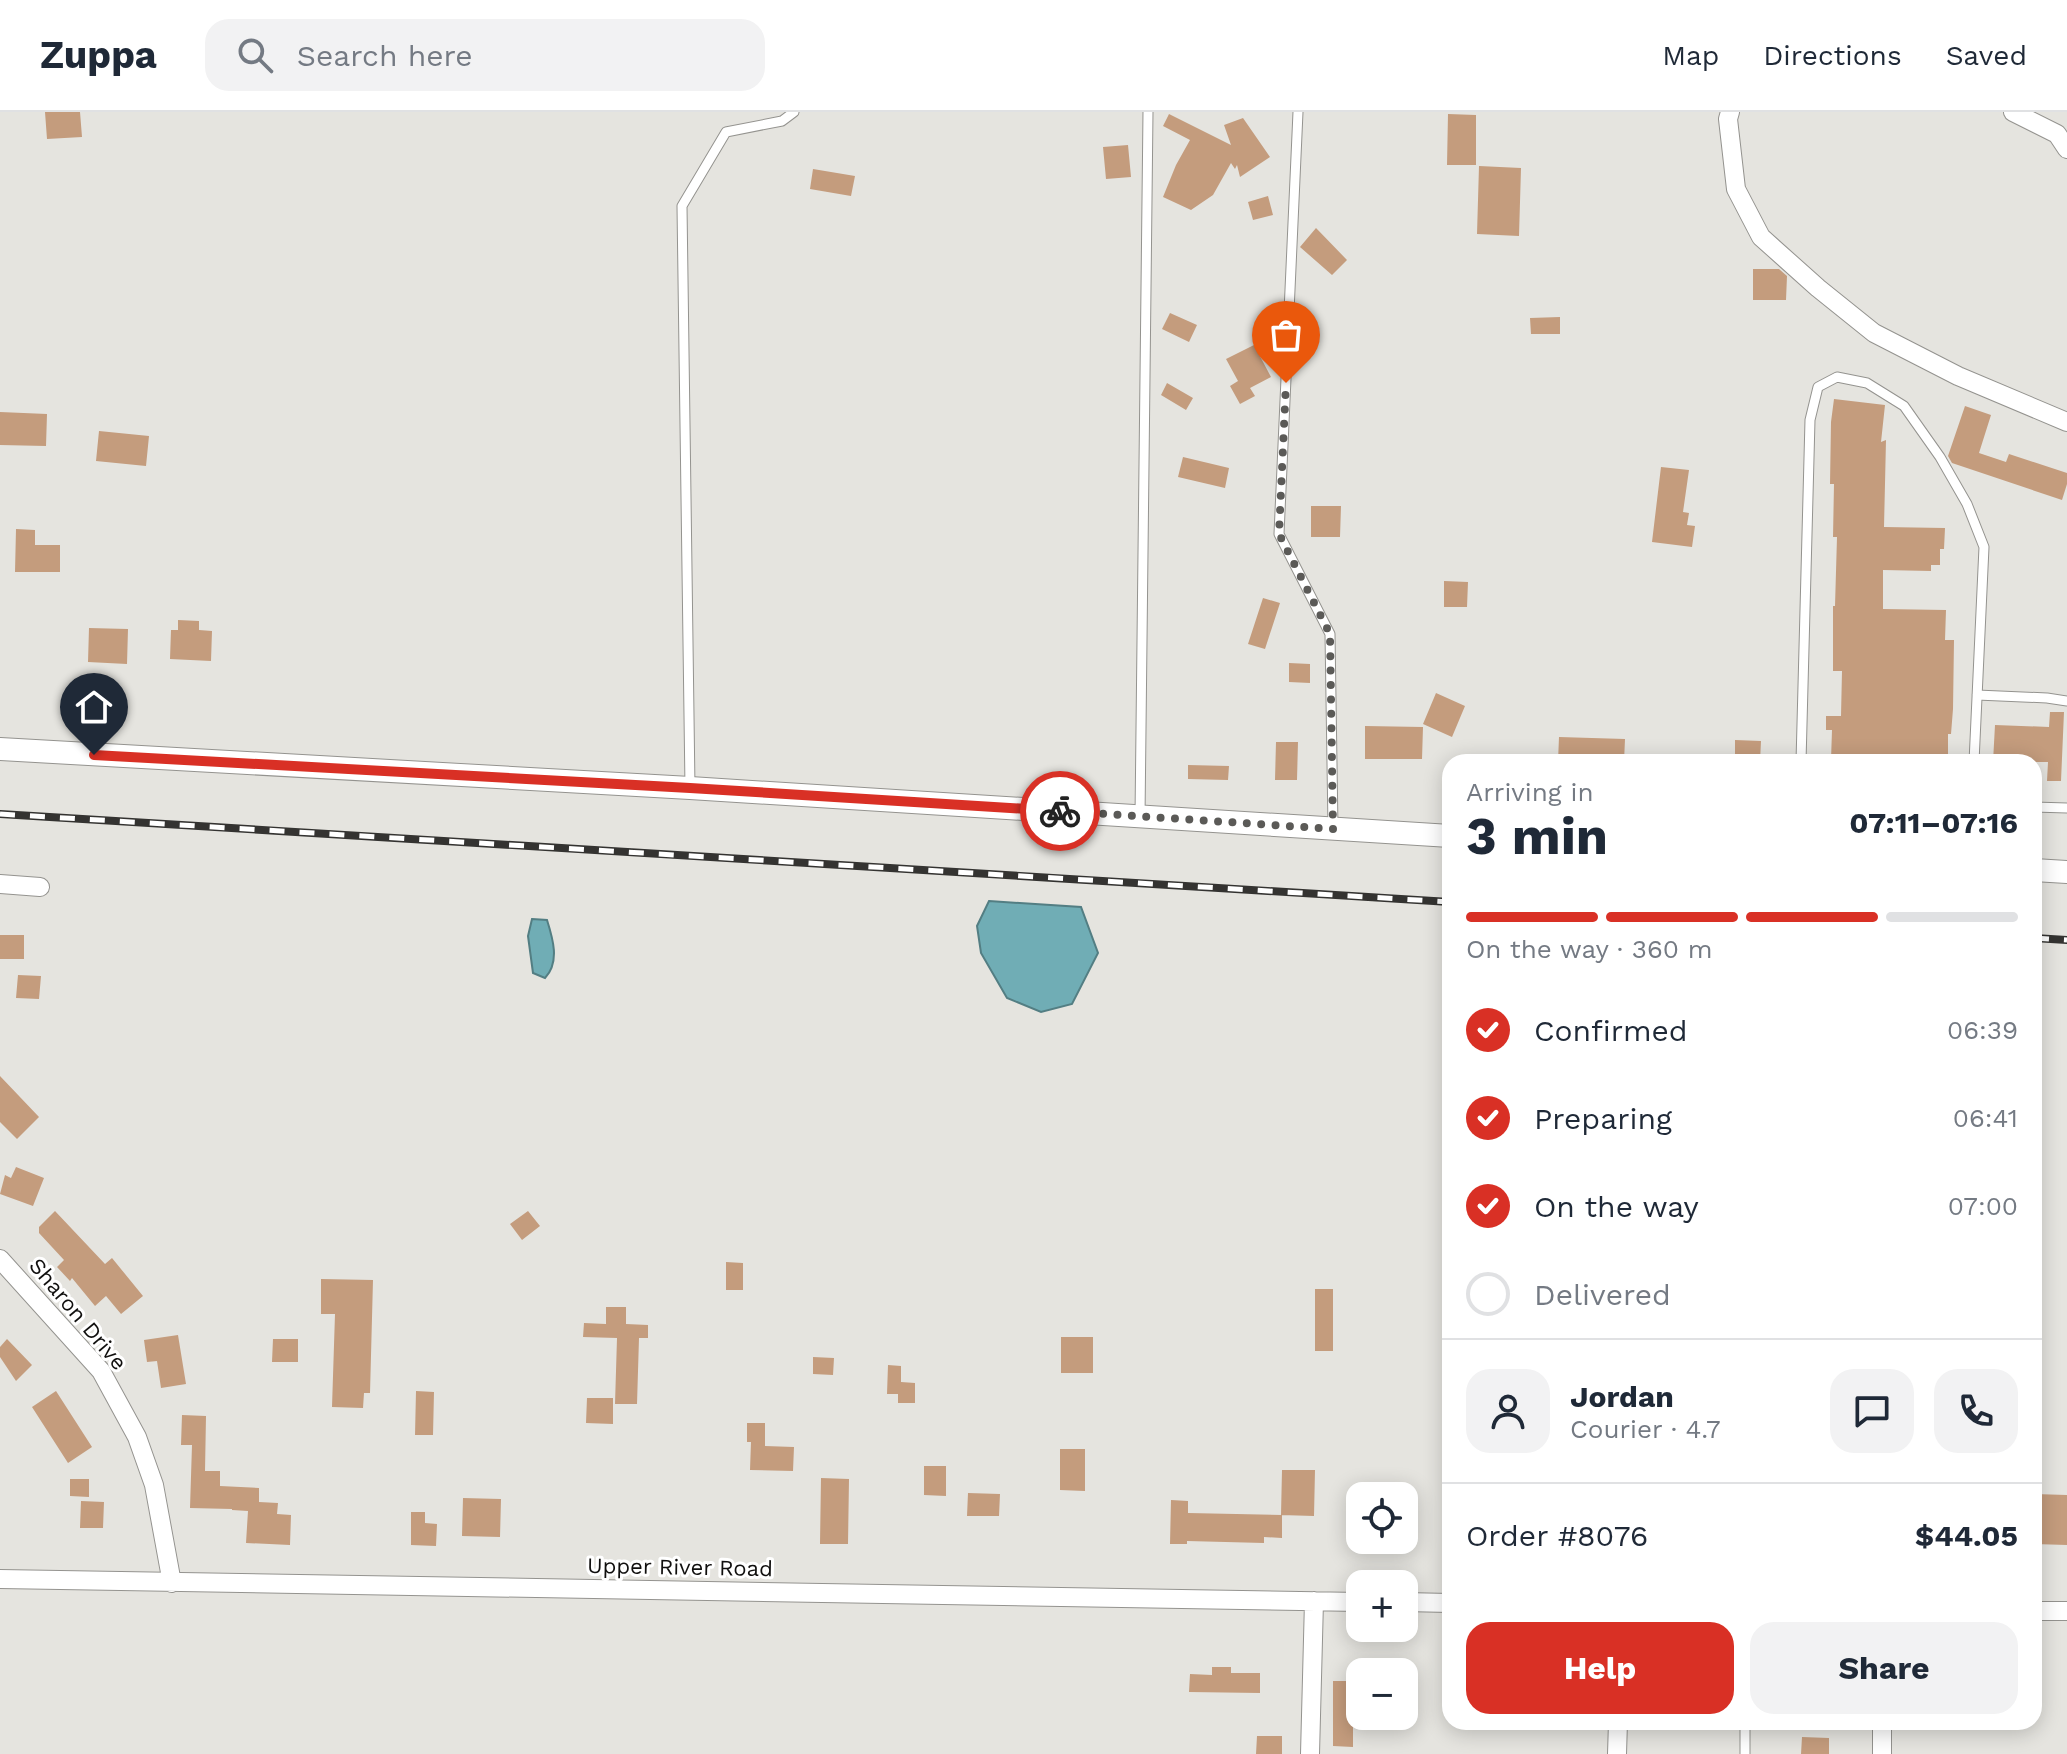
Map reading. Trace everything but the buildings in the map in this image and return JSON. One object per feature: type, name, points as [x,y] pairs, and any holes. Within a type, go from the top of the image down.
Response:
[{"type":"street","points":[[1730,112],[1728,119],[1736,189],[1761,237],[1874,333],[1958,376],[2067,422]]},
{"type":"street","points":[[2013,112],[2057,134],[2067,149]]},
{"type":"street","points":[[0,749],[1442,836]]},
{"type":"street","points":[[2042,870],[2067,872]]},
{"type":"street","points":[[0,884],[40,887]]},
{"type":"street","name":"Sharon Drive","points":[[0,1259],[101,1371],[137,1437],[154,1485],[172,1583]]},
{"type":"street","name":"Upper River Road","points":[[0,1579],[1346,1602]]},
{"type":"street","points":[[1310,1754],[1314,1601]]},
{"type":"street","points":[[1418,1602],[1442,1603]]},
{"type":"street","points":[[2042,1611],[2067,1611]]},
{"type":"street","points":[[1617,1754],[1618,1730]]},
{"type":"street","points":[[1882,1730],[1882,1754]]},
{"type":"lane","points":[[690,788],[682,206],[726,132],[782,121],[794,112]]},
{"type":"lane","points":[[1140,817],[1148,112]]},
{"type":"lane","points":[[1298,112],[1279,534],[1330,634],[1333,829]]},
{"type":"lane","points":[[1801,754],[1810,420],[1818,387],[1837,377],[1867,383],[1904,406],[1940,457],[1967,504],[1984,547],[1974,754]]},
{"type":"lane","points":[[1977,695],[2067,701]]},
{"type":"lane","points":[[2042,807],[2067,808]]},
{"type":"lane","points":[[1745,1730],[1745,1754]]},
{"type":"water","points":[[989,901],[1081,907],[1098,953],[1072,1004],[1041,1012],[1007,998],[981,953],[977,926]]},
{"type":"water","points":[[532,919],[547,920],[551,935],[554,958],[545,978],[533,973],[528,936]]},
{"type":"railway","points":[[0,814],[1442,902]]},
{"type":"railway","points":[[2042,938],[2067,940]]},
{"type":"way so far","points":[[1060,811],[1333,829],[1330,634],[1279,534],[1286,383]]},
{"type":"route","points":[[94,755],[1060,811]]}]
